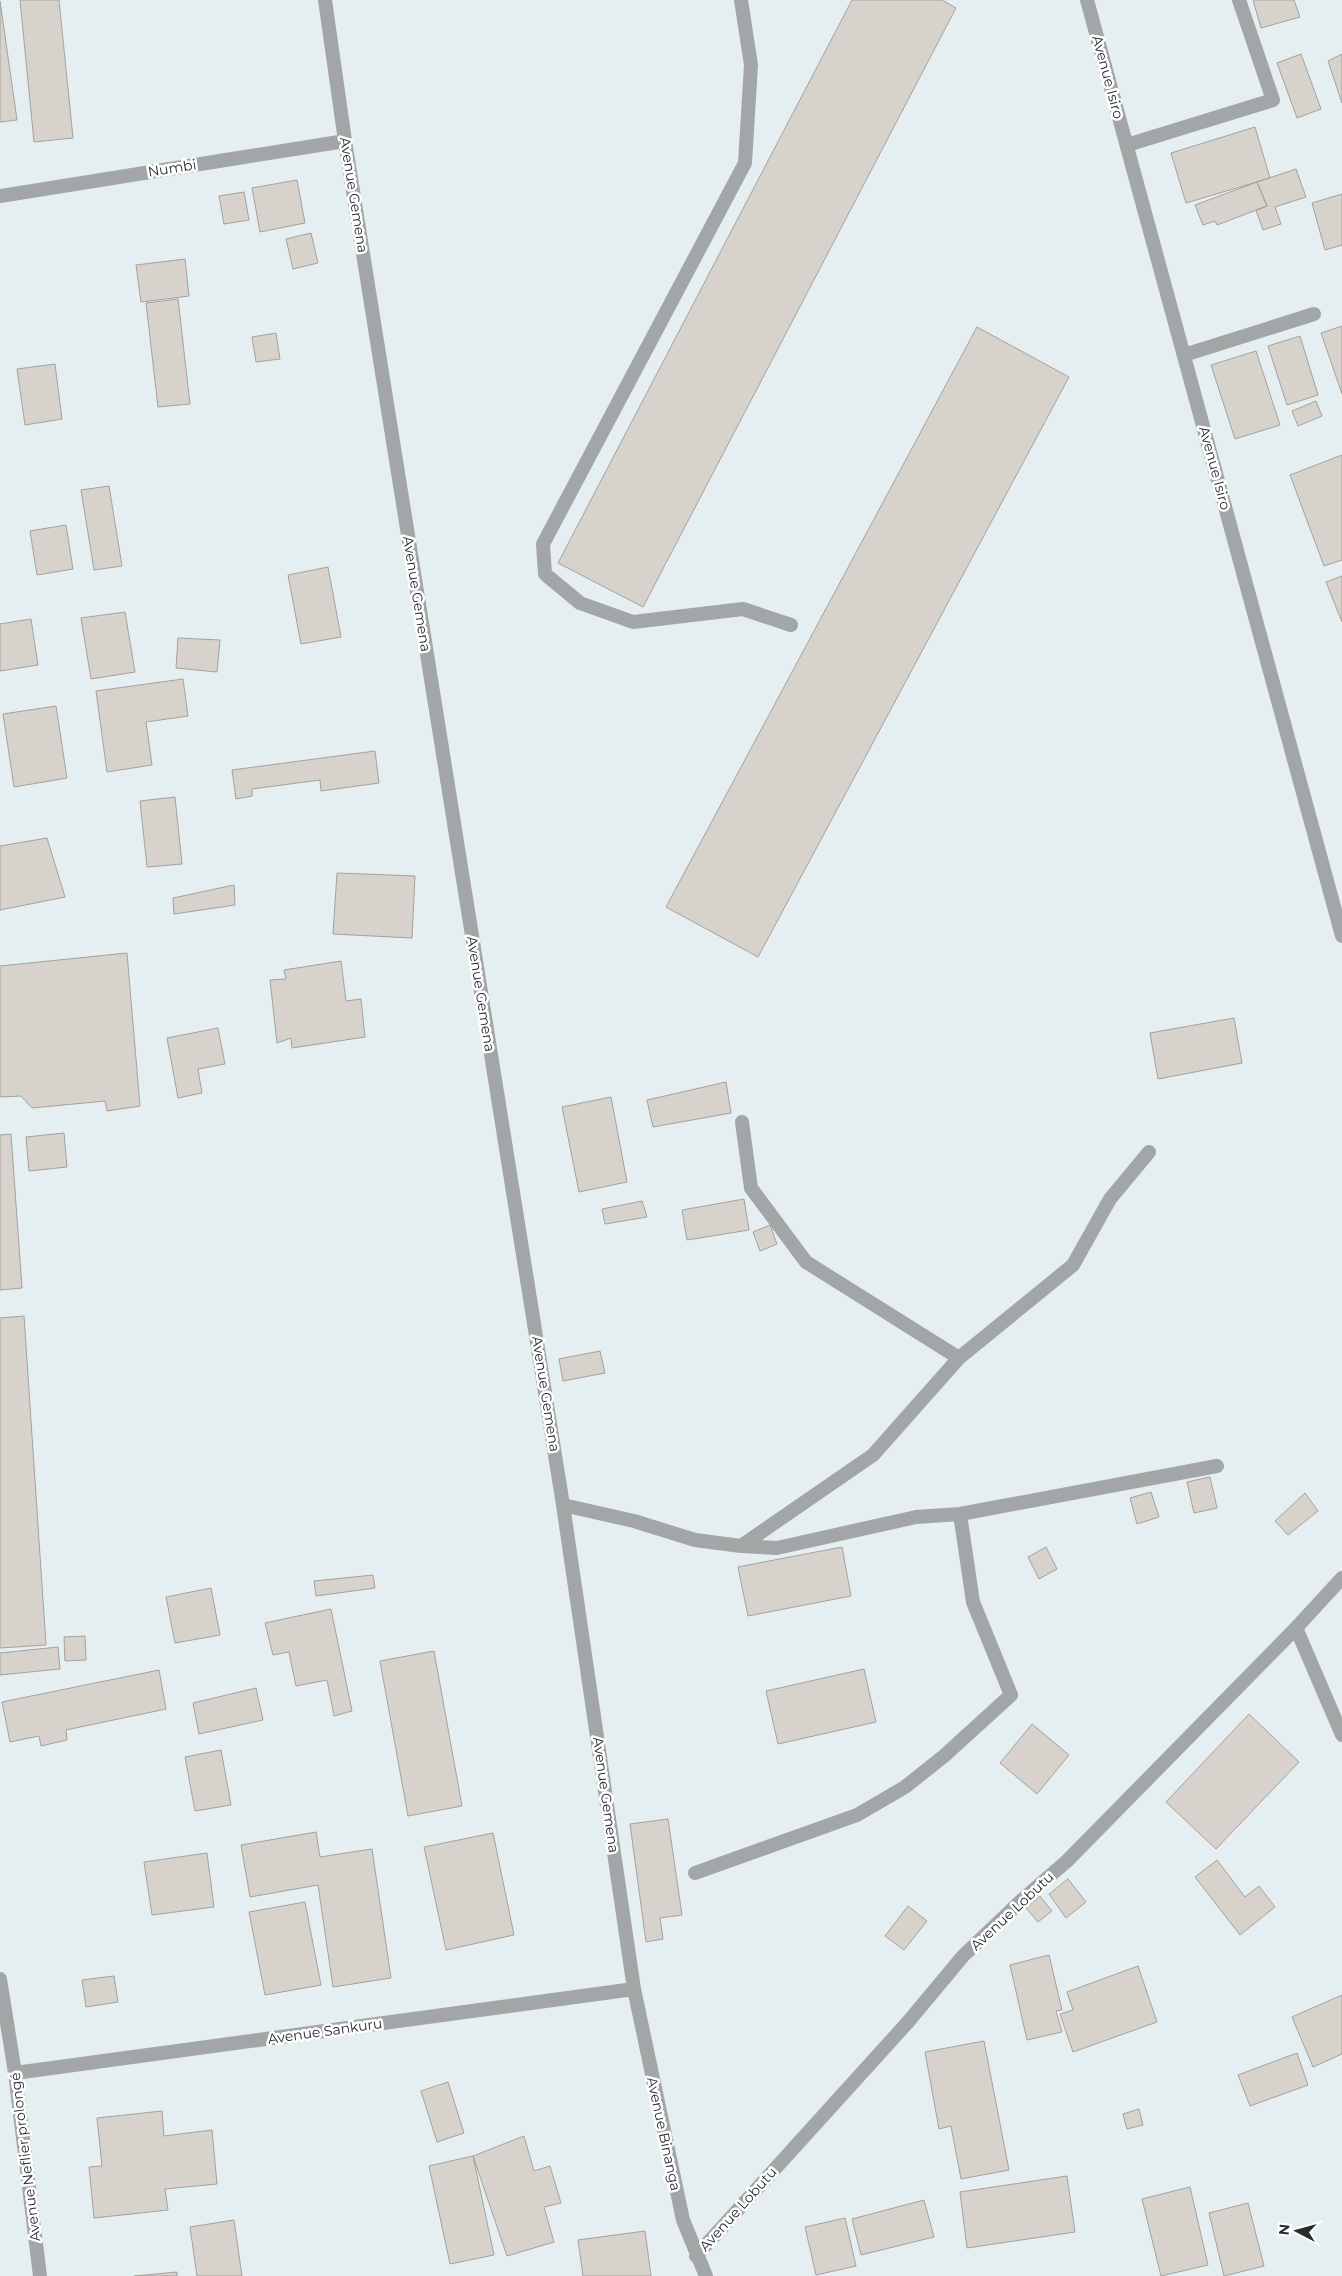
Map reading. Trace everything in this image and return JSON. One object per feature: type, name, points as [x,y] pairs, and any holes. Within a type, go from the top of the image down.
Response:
[{"type":"street","name":"Avenue Gemena","points":[[326,0],[345,140],[563,1505],[634,1989]]},
{"type":"street","points":[[741,0],[751,65],[745,164],[543,544],[545,574],[580,603],[633,622],[743,608],[791,625]]},
{"type":"street","name":"Avenue Isiro","points":[[1087,0],[1342,936]]},
{"type":"street","points":[[1127,145],[1273,100],[1239,0]]},
{"type":"street","name":"Numbi","points":[[0,196],[345,140]]},
{"type":"street","points":[[1184,355],[1314,314]]},
{"type":"street","points":[[742,1122],[751,1188],[806,1262],[959,1358]]},
{"type":"street","points":[[741,1546],[873,1455],[959,1358],[1073,1265],[1110,1199],[1149,1152]]},
{"type":"street","points":[[563,1505],[634,1521],[695,1540],[741,1546],[777,1548],[916,1517],[960,1514],[1217,1466]]},
{"type":"street","points":[[695,1873],[857,1815],[906,1787],[944,1756],[1011,1695],[973,1602],[960,1514]]},
{"type":"street","name":"Avenue Lobutu","points":[[696,2256],[908,2022],[964,1956],[1022,1899],[1067,1861],[1296,1628],[1342,1578]]},
{"type":"street","points":[[1296,1628],[1342,1735]]},
{"type":"street","name":"Avenue Neflier prolongé","points":[[0,1979],[16,2073],[40,2276]]},
{"type":"street","name":"Avenue Sankuru","points":[[16,2073],[634,1989]]},
{"type":"street","name":"Avenue Binanga","points":[[634,1989],[683,2220],[696,2256],[706,2276]]},
{"type":"building","points":[[20,0],[59,0],[73,138],[34,142]]},
{"type":"building","points":[[852,0],[942,0],[956,8],[643,607],[558,563]]},
{"type":"building","points":[[1253,0],[1294,0],[1300,17],[1261,28]]},
{"type":"building","points":[[0,1],[17,120],[0,122]]},
{"type":"building","points":[[1301,54],[1321,109],[1297,118],[1277,63]]},
{"type":"building","points":[[1342,54],[1342,103],[1328,61]]},
{"type":"building","points":[[1255,127],[1270,178],[1186,203],[1171,153]]},
{"type":"building","points":[[1296,169],[1306,197],[1275,207],[1281,224],[1263,230],[1256,210],[1267,206],[1257,182]]},
{"type":"building","points":[[297,180],[305,223],[260,232],[252,188]]},
{"type":"building","points":[[1257,182],[1267,206],[1217,225],[1215,221],[1203,225],[1195,205]]},
{"type":"building","points":[[244,192],[249,220],[224,224],[219,196]]},
{"type":"building","points":[[1342,194],[1342,245],[1325,250],[1312,203]]},
{"type":"building","points":[[311,233],[318,263],[293,269],[286,239]]},
{"type":"building","points":[[185,259],[189,296],[141,302],[136,265]]},
{"type":"building","points":[[178,299],[190,404],[158,407],[146,303]]},
{"type":"building","points":[[1342,326],[1342,394],[1321,333]]},
{"type":"building","points":[[977,327],[1069,377],[758,957],[666,907]]},
{"type":"building","points":[[276,333],[280,359],[256,362],[252,337]]},
{"type":"building","points":[[1300,336],[1318,395],[1287,405],[1268,346]]},
{"type":"building","points":[[1256,351],[1280,425],[1235,439],[1211,365]]},
{"type":"building","points":[[55,364],[62,419],[25,425],[17,369]]},
{"type":"building","points":[[1316,401],[1322,416],[1298,426],[1292,411]]},
{"type":"building","points":[[1342,455],[1342,560],[1324,566],[1290,475]]},
{"type":"building","points":[[109,486],[122,566],[94,570],[81,490]]},
{"type":"building","points":[[66,525],[73,569],[37,575],[30,531]]},
{"type":"building","points":[[328,567],[341,637],[301,644],[288,575]]},
{"type":"building","points":[[1342,576],[1342,622],[1326,582]]},
{"type":"building","points":[[125,612],[135,672],[91,679],[81,618]]},
{"type":"building","points":[[31,619],[38,665],[0,671],[0,624]]},
{"type":"building","points":[[178,638],[220,640],[217,672],[176,668]]},
{"type":"building","points":[[183,679],[188,716],[146,722],[152,765],[107,772],[96,691]]},
{"type":"building","points":[[56,706],[67,778],[14,787],[3,714]]},
{"type":"building","points":[[375,751],[379,783],[321,791],[320,780],[252,789],[252,796],[236,799],[232,770]]},
{"type":"building","points":[[175,797],[182,864],[147,867],[140,801]]},
{"type":"building","points":[[47,838],[65,897],[0,910],[0,846]]},
{"type":"building","points":[[337,873],[415,876],[412,938],[333,934]]},
{"type":"building","points":[[234,885],[235,905],[174,914],[173,898]]},
{"type":"building","points":[[127,953],[140,1106],[107,1111],[105,1101],[32,1108],[21,1096],[0,1097],[0,966]]},
{"type":"building","points":[[341,961],[346,1001],[361,999],[365,1037],[292,1048],[291,1038],[277,1043],[270,980],[286,979],[284,970]]},
{"type":"building","points":[[1234,1018],[1242,1063],[1158,1079],[1150,1033]]},
{"type":"building","points":[[218,1028],[225,1064],[198,1069],[202,1093],[178,1098],[167,1038]]},
{"type":"building","points":[[726,1082],[731,1113],[653,1127],[647,1100]]},
{"type":"building","points":[[611,1097],[627,1182],[579,1192],[562,1107]]},
{"type":"building","points":[[64,1133],[67,1167],[29,1171],[26,1137]]},
{"type":"building","points":[[11,1134],[22,1288],[0,1290],[0,1135]]},
{"type":"building","points":[[744,1199],[749,1230],[687,1240],[682,1210]]},
{"type":"building","points":[[642,1201],[647,1217],[605,1224],[602,1209]]},
{"type":"building","points":[[770,1225],[777,1244],[760,1251],[753,1232]]},
{"type":"building","points":[[24,1316],[46,1645],[0,1648],[0,1318]]},
{"type":"building","points":[[600,1351],[605,1373],[563,1381],[559,1359]]},
{"type":"building","points":[[1210,1477],[1217,1508],[1194,1513],[1187,1482]]},
{"type":"building","points":[[1151,1492],[1159,1517],[1137,1524],[1130,1498]]},
{"type":"building","points":[[1305,1493],[1318,1511],[1288,1535],[1275,1521]]},
{"type":"building","points":[[842,1547],[851,1596],[748,1616],[738,1567]]},
{"type":"building","points":[[1046,1547],[1057,1569],[1039,1579],[1028,1557]]},
{"type":"building","points":[[373,1575],[375,1588],[316,1596],[314,1581]]},
{"type":"building","points":[[211,1588],[220,1635],[175,1643],[166,1597]]},
{"type":"building","points":[[331,1609],[352,1711],[334,1716],[327,1680],[296,1686],[289,1652],[273,1655],[265,1623]]},
{"type":"building","points":[[85,1636],[86,1660],[65,1661],[64,1637]]},
{"type":"building","points":[[58,1647],[60,1669],[0,1675],[0,1653]]},
{"type":"building","points":[[434,1651],[462,1806],[408,1816],[380,1661]]},
{"type":"building","points":[[864,1669],[876,1722],[778,1744],[766,1691]]},
{"type":"building","points":[[159,1670],[166,1709],[66,1730],[67,1740],[41,1746],[39,1736],[10,1742],[2,1702]]},
{"type":"building","points":[[256,1688],[263,1720],[199,1734],[193,1703]]},
{"type":"building","points":[[1249,1714],[1299,1762],[1216,1849],[1166,1802]]},
{"type":"building","points":[[1032,1724],[1069,1755],[1037,1794],[1000,1763]]},
{"type":"building","points":[[221,1750],[231,1805],[195,1811],[185,1757]]},
{"type":"building","points":[[668,1819],[682,1915],[660,1918],[663,1939],[646,1942],[630,1824]]},
{"type":"building","points":[[316,1832],[320,1857],[372,1849],[391,1978],[333,1987],[318,1885],[250,1897],[241,1845]]},
{"type":"building","points":[[493,1833],[514,1935],[446,1950],[424,1847]]},
{"type":"building","points":[[207,1853],[214,1907],[152,1915],[144,1862]]},
{"type":"building","points":[[1217,1860],[1245,1897],[1259,1886],[1275,1907],[1240,1935],[1195,1877]]},
{"type":"building","points":[[1068,1879],[1086,1902],[1066,1918],[1049,1894]]},
{"type":"building","points":[[1040,1896],[1052,1911],[1038,1922],[1026,1908]]},
{"type":"building","points":[[305,1902],[321,1985],[265,1995],[249,1912]]},
{"type":"building","points":[[908,1906],[927,1921],[904,1950],[885,1936]]},
{"type":"building","points":[[1049,1955],[1062,2010],[1056,2011],[1062,2032],[1027,2040],[1010,1965]]},
{"type":"building","points":[[1138,1966],[1157,2022],[1073,2052],[1060,2014],[1073,2010],[1067,1992]]},
{"type":"building","points":[[114,1976],[118,2002],[86,2007],[82,1980]]},
{"type":"building","points":[[1342,1995],[1342,2054],[1313,2067],[1292,2017]]},
{"type":"building","points":[[984,2041],[1009,2170],[961,2179],[951,2126],[939,2129],[925,2052]]},
{"type":"building","points":[[1297,2053],[1308,2085],[1250,2106],[1238,2075]]},
{"type":"building","points":[[448,2082],[464,2133],[437,2142],[421,2091]]},
{"type":"building","points":[[1139,2109],[1143,2125],[1127,2129],[1123,2114]]},
{"type":"building","points":[[162,2111],[164,2136],[212,2130],[217,2184],[165,2189],[168,2210],[94,2218],[89,2167],[102,2166],[97,2118]]},
{"type":"building","points":[[524,2136],[534,2171],[550,2166],[561,2203],[544,2207],[554,2242],[507,2256],[473,2156]]},
{"type":"building","points":[[473,2156],[494,2255],[450,2264],[429,2166]]},
{"type":"building","points":[[1067,2176],[1075,2232],[967,2248],[960,2192]]},
{"type":"building","points":[[1190,2187],[1208,2265],[1161,2276],[1142,2199]]},
{"type":"building","points":[[924,2200],[934,2237],[861,2255],[852,2219]]},
{"type":"building","points":[[1248,2203],[1264,2266],[1224,2276],[1209,2213]]},
{"type":"building","points":[[845,2218],[856,2266],[816,2275],[805,2227]]},
{"type":"building","points":[[234,2220],[242,2276],[197,2276],[190,2227]]},
{"type":"building","points":[[645,2231],[651,2276],[583,2276],[578,2240]]},
{"type":"building","points":[[177,2272],[177,2276],[134,2276]]}]
